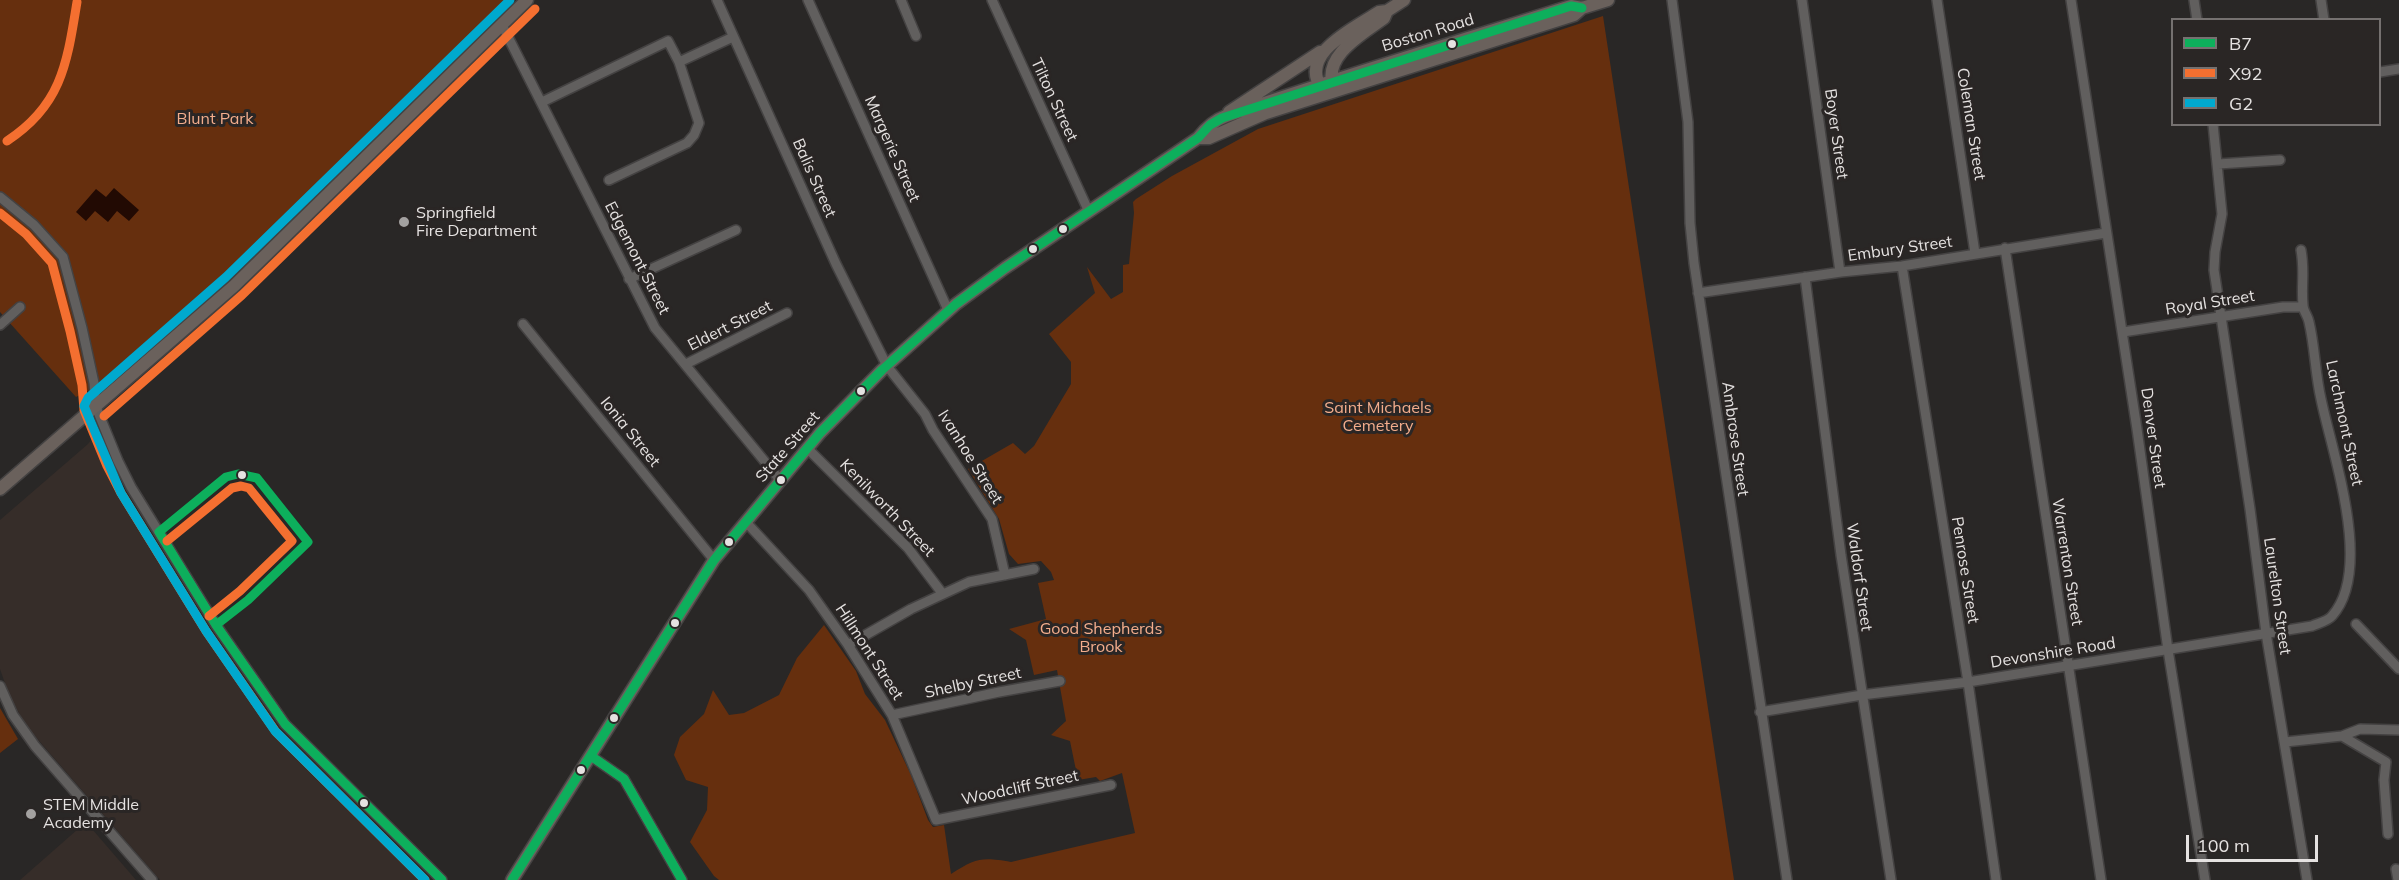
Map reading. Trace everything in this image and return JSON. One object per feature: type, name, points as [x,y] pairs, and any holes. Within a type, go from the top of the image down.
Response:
[{"type":"main road","points":[[0,489],[234,286],[527,0]]},
{"type":"main road","points":[[1226,117],[1230,110],[1379,12],[1387,11],[1404,0]]},
{"type":"main road","name":"Boston Road","points":[[1331,89],[1574,15],[1582,8],[1608,0]]},
{"type":"main road","points":[[1328,47],[1316,61],[1314,68],[1318,84],[1331,89],[1332,63],[1350,45],[1384,18],[1387,11]]},
{"type":"main road","name":"State Street","points":[[512,880],[714,560],[807,448],[887,366],[948,310],[1005,268],[1198,138],[1204,129],[1226,117],[1318,84]]},
{"type":"main road","name":"State Street","points":[[1198,138],[1209,138],[1266,113],[1331,89]]},
{"type":"street","name":"Balis Street","points":[[717,0],[836,264],[887,366]]},
{"type":"street","name":"Margerie Street","points":[[808,0],[948,310]]},
{"type":"street","points":[[901,0],[916,36]]},
{"type":"street","name":"Tilton Street","points":[[992,0],[1089,212]]},
{"type":"street","name":"Ambrose Street","points":[[1672,0],[1688,122],[1691,240],[1786,880]]},
{"type":"street","name":"Boyer Street","points":[[1802,0],[1840,272]]},
{"type":"street","name":"Coleman Street","points":[[1937,0],[1976,253]]},
{"type":"street","name":"Denver Street","points":[[2071,0],[2123,332],[2168,650],[2205,880]]},
{"type":"street","points":[[2194,0],[2197,18]]},
{"type":"street","points":[[2321,0],[2324,18]]},
{"type":"street","name":"Edgemont Street","points":[[502,25],[655,328],[780,480]]},
{"type":"street","points":[[679,62],[733,37]]},
{"type":"street","points":[[542,102],[668,41],[679,62],[699,123],[694,135],[687,143],[609,180]]},
{"type":"street","points":[[2381,72],[2399,69]]},
{"type":"street","name":"Laurelton Street","points":[[2213,126],[2222,214],[2214,270],[2266,633],[2307,880]]},
{"type":"street","points":[[2218,164],[2280,160]]},
{"type":"street","points":[[0,197],[34,225],[63,257],[82,328],[94,383],[96,407],[131,487],[216,625],[285,724],[442,880]]},
{"type":"street","points":[[629,279],[736,230]]},
{"type":"street","name":"Embury Street","points":[[1698,293],[1840,272],[1902,266],[2005,248],[2106,234]]},
{"type":"street","name":"Warrenton Street","points":[[2005,248],[2101,880]]},
{"type":"street","name":"Larchmont Street","points":[[2301,250],[2305,271],[2303,307],[2309,320],[2320,398],[2344,498],[2349,541],[2348,586],[2341,602]]},
{"type":"street","name":"Penrose Street","points":[[1902,266],[1968,682],[1996,880]]},
{"type":"street","name":"Waldorf Street","points":[[1805,278],[1827,455],[1891,880]]},
{"type":"street","points":[[0,326],[20,307]]},
{"type":"street","name":"Royal Street","points":[[2123,332],[2283,307],[2303,307]]},
{"type":"street","name":"Eldert Street","points":[[686,364],[787,314]]},
{"type":"street","name":"Ionia Street","points":[[523,324],[714,560]]},
{"type":"street","name":"Ivanhoe Street","points":[[887,366],[925,414],[933,430],[992,519],[1005,575]]},
{"type":"street","name":"Kenilworth Street","points":[[807,448],[908,548],[942,593]]},
{"type":"street","name":"Hillmont Street","points":[[745,521],[809,590],[848,645],[892,715],[936,820]]},
{"type":"street","points":[[848,645],[942,593],[969,582],[1034,569]]},
{"type":"street","name":"Devonshire Road","points":[[1760,712],[1862,695],[1968,682],[2312,626],[2331,618],[2341,602]]},
{"type":"street","points":[[2356,624],[2399,669]]},
{"type":"street","name":"Shelby Street","points":[[892,715],[1060,681]]},
{"type":"street","points":[[0,686],[13,715],[35,746],[152,880]]},
{"type":"street","points":[[2285,742],[2342,736],[2360,729],[2399,730]]},
{"type":"street","points":[[2342,736],[2386,762],[2384,780],[2388,834]]},
{"type":"street","points":[[591,756],[624,779],[682,880]]},
{"type":"street","name":"Woodcliff Street","points":[[936,820],[1111,785]]},
{"type":"street","points":[[2396,869],[2398,880]]},
{"type":"shaded area","points":[[114,188],[139,210],[129,221],[117,211],[108,222],[95,211],[86,221],[76,212],[96,189],[106,197]]},
{"type":"shaded area","points":[[93,437],[130,509],[240,688],[268,723],[426,880],[160,880],[27,727],[9,695],[0,669],[0,520],[88,444]]},
{"type":"shaded area","points":[[86,822],[136,880],[20,880]]},
{"type":"green space","name":"Blunt Park","points":[[0,0],[507,0],[254,247],[105,378],[90,390],[76,397],[0,312]]},
{"type":"green space","name":"Saint Michaels Cemetery","points":[[1603,16],[1734,880],[719,880],[714,876],[690,842],[707,810],[708,787],[686,780],[674,755],[680,737],[704,714],[713,690],[729,715],[744,713],[779,695],[797,658],[824,625],[856,671],[865,694],[885,720],[911,775],[928,820],[933,827],[944,825],[951,874],[980,860],[1011,862],[1135,833],[1122,773],[1100,781],[1096,777],[1078,780],[1070,741],[1051,735],[1066,721],[1057,670],[1034,675],[1026,640],[1009,629],[1046,619],[1038,583],[1054,580],[1051,572],[1041,561],[1018,564],[1009,554],[999,519],[968,469],[1013,443],[1025,454],[1034,446],[1071,384],[1071,362],[1049,334],[1095,293],[1087,267],[1111,299],[1123,292],[1123,265],[1129,264],[1133,202],[1136,199],[1172,176],[1258,129]]},
{"type":"green space","points":[[0,708],[18,739],[0,753]]},
{"type":"transit line","name":"G2","points":[[425,880],[275,731],[206,631],[121,493],[84,406],[88,398],[226,277],[510,0]]},
{"type":"transit line","name":"X92","points":[[7,141],[40,113],[51,97],[65,63],[77,2]]},
{"type":"transit line","name":"B7","points":[[512,880],[714,560],[820,433],[882,370],[956,304],[1005,268],[1198,138],[1210,125],[1222,118],[1571,6],[1582,8]]},
{"type":"transit line","name":"X92","points":[[104,416],[242,295],[535,9]]},
{"type":"transit line","name":"X92","points":[[0,213],[26,234],[52,263],[82,385],[84,410],[107,466],[121,493],[206,631],[276,732],[425,880]]},
{"type":"transit line","name":"B7","points":[[238,474],[257,478],[308,542],[248,600],[216,625],[159,532],[226,477],[238,474]]},
{"type":"transit line","name":"X92","points":[[167,541],[232,488],[241,486],[249,488],[292,541],[240,591],[209,616]]},
{"type":"transit line","name":"B7","points":[[216,625],[285,724],[442,880]]},
{"type":"transit line","name":"B7","points":[[591,756],[624,779],[682,880]]},
{"type":"place","name":"Springfield Fire Department","points":[[404,222]]},
{"type":"place","name":"STEM Middle Academy","points":[[31,814]]},
{"type":"park label","name":"Good Shepherds Brook","points":[[1101,638]]}]
